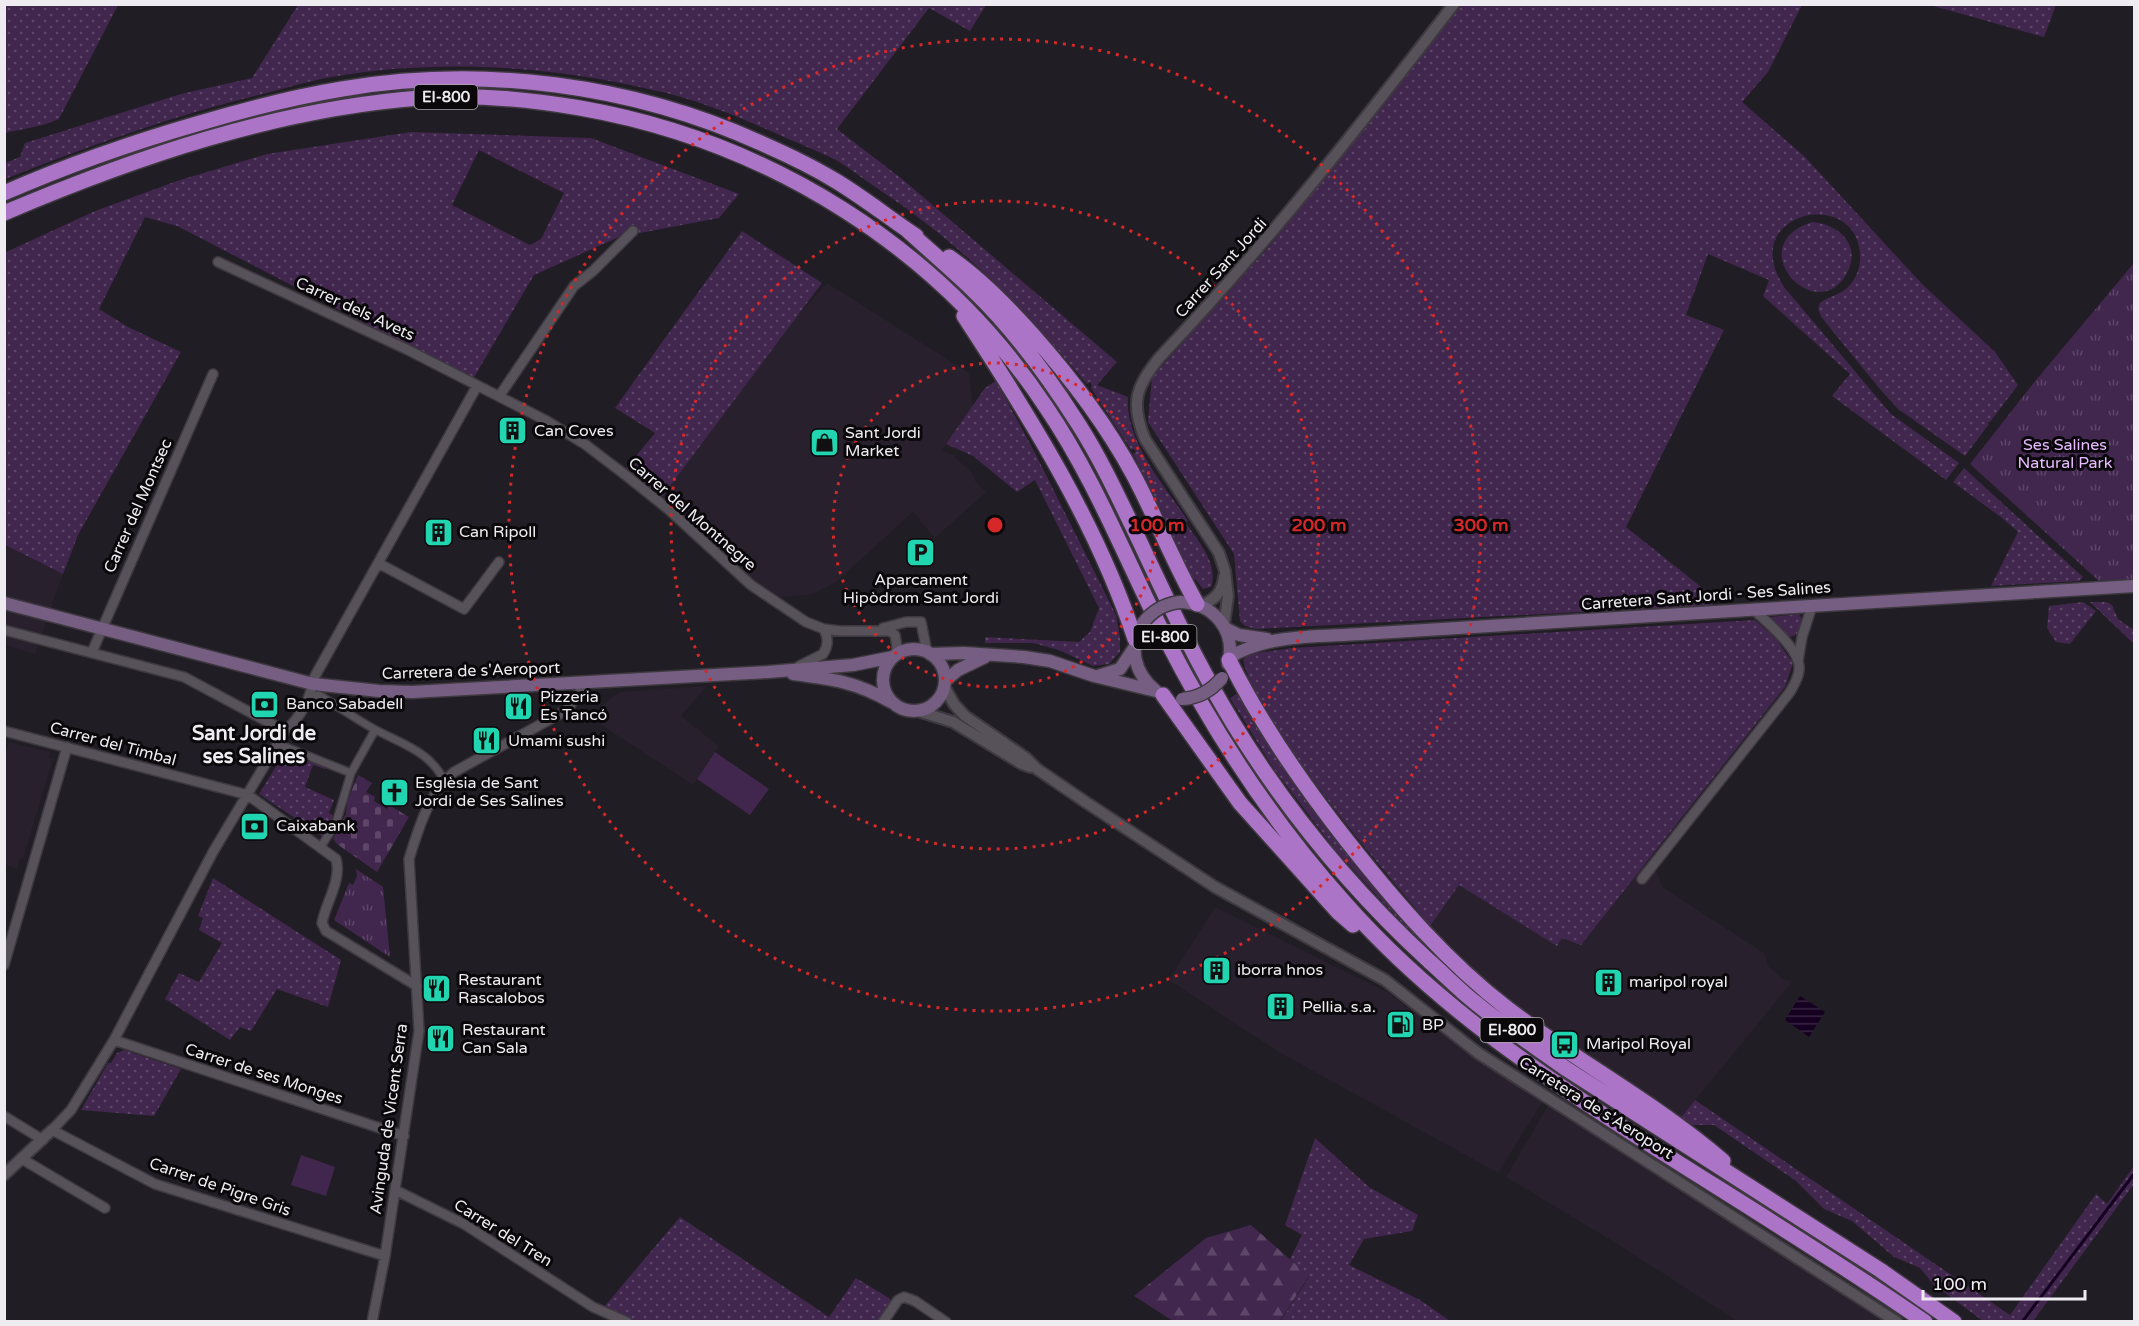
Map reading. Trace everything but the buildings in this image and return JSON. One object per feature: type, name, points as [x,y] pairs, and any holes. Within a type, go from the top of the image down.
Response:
[{"type":"highway","name":"EI-800","points":[[4,193],[54,172],[133,144],[280,101],[342,89],[446,79],[548,84],[611,94],[662,106],[729,129],[773,148],[836,181],[907,230],[973,290],[1034,358],[1060,396],[1106,473],[1179,623],[1232,722],[1298,818],[1328,857],[1362,895],[1438,969],[1501,1022],[1565,1068],[1880,1270],[1954,1322]]},
{"type":"highway","name":"EI-800","points":[[4,213],[62,188],[217,136],[344,107],[444,97],[545,102],[657,124],[720,146],[774,169],[825,197],[886,238],[945,286],[987,330],[1023,373],[1065,436],[1090,481],[1163,633],[1214,728],[1250,782],[1308,860],[1342,900],[1395,955],[1465,1018],[1546,1077],[1925,1322]]},
{"type":"highway","points":[[907,230],[964,268],[1012,312],[1077,386],[1104,423],[1133,475],[1199,605]]},
{"type":"highway","points":[[945,286],[1005,379],[1074,501],[1104,561],[1135,644]]},
{"type":"highway","points":[[1230,659],[1253,706],[1299,778],[1380,883],[1434,942],[1477,984],[1506,1007],[1690,1132],[1764,1196]]},
{"type":"highway","points":[[1159,693],[1260,828],[1338,912],[1367,938],[1395,955]]},
{"type":"main road","name":"Carretera Sant Jordi - Ses Salines","points":[[1230,659],[1251,646],[1280,640],[2134,586]]},
{"type":"main road","points":[[768,672],[853,665],[895,656],[910,649],[929,653],[964,653],[1050,661],[1094,676],[1182,699],[1207,692],[1222,678],[1230,659],[1229,640],[1224,627],[1214,614],[1199,605],[1180,602],[1163,606],[1155,610],[1143,623],[1135,644],[1120,669],[1105,675],[1094,676]]},
{"type":"main road","name":"Carretera de s'Aeroport","points":[[4,603],[313,684],[379,691],[412,692],[768,672]]},
{"type":"main road","name":"Carretera Sant Jordi - Ses Salines","points":[[1224,627],[1250,637],[1280,640]]},
{"type":"main road","points":[[1135,644],[1134,658],[1142,677],[1159,693]]},
{"type":"main road","points":[[768,672],[848,682],[864,687],[901,709],[918,711],[935,703],[941,695],[944,684],[941,666],[929,653]]},
{"type":"main road","points":[[894,704],[887,696],[883,686],[883,675],[886,665],[895,656]]},
{"type":"main road","points":[[944,684],[963,667],[989,656]]},
{"type":"street","name":"Carrer Sant Jordi","points":[[1224,627],[1228,596],[1225,571],[1214,542],[1145,439],[1138,423],[1136,407],[1138,390],[1147,373],[1160,357],[1262,246],[1306,193],[1454,4]]},
{"type":"street","points":[[500,395],[574,286],[593,271],[633,231]]},
{"type":"street","name":"Carrer dels Avets","points":[[218,261],[406,349],[477,386]]},
{"type":"street","name":"Carrer del Montsec","points":[[92,652],[213,374]]},
{"type":"street","points":[[4,1175],[43,1140],[71,1110],[114,1040],[213,852],[285,730],[296,722],[310,697],[315,676],[477,386]]},
{"type":"street","name":"Carrer del Montnegre","points":[[477,386],[500,395],[586,445],[668,509],[751,585],[806,622],[824,629],[840,631],[890,631],[896,635],[895,656]]},
{"type":"street","points":[[378,563],[464,609],[499,562]]},
{"type":"street","points":[[1199,605],[1218,596],[1223,585],[1225,571]]},
{"type":"street","points":[[1642,879],[1790,693],[1798,676],[1802,637],[1812,606]]},
{"type":"street","points":[[1754,610],[1788,645],[1798,661]]},
{"type":"street","name":"Carrer del Montnegre","points":[[872,630],[906,622],[921,622],[929,653]]},
{"type":"street","points":[[794,669],[823,654],[828,644],[824,629]]},
{"type":"street","points":[[4,630],[184,677],[285,730]]},
{"type":"street","name":"Avinguda de Vicent Serra","points":[[372,1322],[385,1256],[419,1031],[409,859],[432,800],[444,780],[454,772],[567,711],[589,682]]},
{"type":"street","points":[[944,684],[954,704],[965,716],[1018,752],[1037,770]]},
{"type":"street","points":[[310,697],[319,695],[375,730],[410,746],[437,766],[444,780]]},
{"type":"street","points":[[918,711],[953,722],[1022,764],[1037,770]]},
{"type":"street","points":[[320,848],[336,823],[351,773],[375,730]]},
{"type":"street","name":"Carrer del Timbal","points":[[4,731],[248,795]]},
{"type":"street","points":[[278,744],[351,773]]},
{"type":"street","points":[[4,965],[67,747]]},
{"type":"street","points":[[1018,752],[1022,764]]},
{"type":"street","name":"Carretera de s'Aeroport","points":[[1037,770],[1215,887],[1385,980],[1478,1053],[1897,1322]]},
{"type":"street","points":[[248,795],[336,859],[339,868],[322,923],[326,931],[417,986]]},
{"type":"street","name":"Carrer de ses Monges","points":[[114,1040],[404,1136]]},
{"type":"street","points":[[4,1116],[43,1140]]},
{"type":"street","name":"Carrer de Pigre Gris","points":[[52,1130],[155,1184],[385,1256]]},
{"type":"street","points":[[22,1159],[105,1208]]},
{"type":"street","name":"Carrer del Tren","points":[[395,1190],[464,1224],[593,1307],[627,1322]]},
{"type":"street","points":[[882,1322],[897,1300],[904,1297],[915,1301],[946,1322]]},
{"type":"shaded area","name":"Sant Jordi Market","points":[[827,283],[969,373],[973,407],[942,450],[953,455],[973,474],[975,481],[986,492],[935,538],[913,512],[836,582],[813,594],[775,598],[661,498],[793,321]]},
{"type":"shaded area","points":[[4,545],[63,574],[35,654],[5,645]]},
{"type":"shaded area","points":[[707,686],[681,716],[719,746],[693,785],[591,718],[593,713],[619,692]]},
{"type":"shaded area","points":[[9,742],[50,752],[49,758],[53,759],[23,859],[20,858],[17,870],[5,864],[4,759]]},
{"type":"shaded area","points":[[1645,864],[1657,872],[1662,887],[1764,953],[1769,967],[1783,979],[1793,981],[1679,1120],[1511,1004],[1430,926],[1459,885],[1557,945],[1562,938],[1581,944]]},
{"type":"shaded area","points":[[1215,907],[1385,991],[1543,1101],[1498,1173],[1279,1052],[1169,980]]},
{"type":"shaded area","points":[[1800,996],[1825,1012],[1809,1037],[1785,1020]]},
{"type":"shaded area","points":[[1549,1104],[1882,1321],[1737,1321],[1619,1245],[1506,1177]]},
{"type":"green space","points":[[5,4],[118,5],[59,119],[5,133]]},
{"type":"green space","points":[[298,5],[986,5],[970,31],[929,8],[837,129],[902,179],[1117,362],[1097,385],[1128,397],[1129,414],[1139,446],[1206,553],[1212,570],[1211,587],[1203,589],[1195,579],[1192,580],[1133,454],[1136,452],[1134,449],[1131,450],[1091,388],[1090,382],[1087,384],[1016,304],[966,256],[911,212],[836,160],[740,118],[693,101],[622,83],[539,71],[456,67],[373,71],[318,80],[205,109],[104,142],[5,179],[5,163],[20,157],[25,143],[181,94],[252,78]]},
{"type":"green space","points":[[1462,5],[1802,5],[1768,72],[1742,102],[1805,157],[1922,284],[1995,352],[2018,385],[1990,422],[1987,422],[1989,424],[1965,456],[1898,409],[1822,318],[1818,309],[1820,303],[1845,290],[1858,271],[1860,253],[1853,232],[1839,220],[1821,215],[1802,217],[1786,226],[1775,241],[1773,261],[1784,287],[1891,414],[1959,463],[1946,480],[1832,396],[1850,374],[1763,296],[1769,280],[1708,254],[1686,315],[1724,330],[1626,527],[1715,598],[1712,605],[1256,629],[1245,626],[1240,621],[1234,554],[1148,422],[1152,377],[1267,249]]},
{"type":"green space","points":[[1930,5],[2056,5],[2044,37]]},
{"type":"green space","points":[[411,132],[591,138],[739,194],[719,218],[619,237],[534,275],[473,379],[177,226],[145,217],[99,309],[128,327],[181,352],[78,535],[63,574],[5,545],[4,253],[95,211],[177,181],[267,154]],"holes":[[[479,150],[564,193],[541,239],[530,245],[452,205]]]},
{"type":"green space","points":[[1812,222],[1838,231],[1845,237],[1852,252],[1848,271],[1835,287],[1820,292],[1804,288],[1791,278],[1783,264],[1782,248],[1791,233]]},
{"type":"green space","points":[[742,231],[822,283],[661,498],[626,468],[655,433],[615,408]]},
{"type":"green space","name":"Ses Salines Natural Park","points":[[2134,263],[2134,579],[2099,581],[1970,464],[2036,380]]},
{"type":"green space","points":[[996,381],[1033,449],[1116,615],[1120,652],[1109,664],[1093,666],[1059,650],[1033,643],[985,643],[985,637],[1079,642],[1090,632],[1099,608],[1035,480],[1017,492],[973,456],[946,444],[985,388]]},
{"type":"green space","points":[[1964,468],[2083,577],[2079,581],[1991,586],[2018,532],[1953,482]]},
{"type":"green space","points":[[2083,602],[2096,611],[2070,644],[2056,642],[2047,628],[2049,606]]},
{"type":"green space","points":[[2090,602],[2107,602],[2112,605],[2118,619],[2134,630],[2134,644]]},
{"type":"green space","points":[[1799,614],[1802,626],[1798,633],[1791,637],[1786,638],[1770,623],[1771,617]]},
{"type":"green space","points":[[1755,620],[1776,639],[1793,663],[1785,687],[1581,945],[1562,938],[1557,946],[1459,885],[1430,926],[1348,826],[1283,740],[1259,702],[1243,660],[1250,654],[1292,648]]},
{"type":"green space","points":[[1238,693],[1267,740],[1476,990],[1412,934],[1336,851],[1274,769],[1230,698]]},
{"type":"green space","points":[[286,750],[327,765],[325,769],[313,765],[305,787],[334,800],[329,813],[334,816],[323,837],[259,794]]},
{"type":"green space","points":[[715,752],[769,789],[750,815],[697,779]]},
{"type":"green space","points":[[358,775],[372,783],[366,792],[375,797],[374,801],[387,809],[389,805],[409,817],[377,872],[333,839],[346,814],[347,802]]},
{"type":"green space","points":[[356,869],[383,887],[390,957],[334,920],[349,883],[353,885],[357,876]]},
{"type":"green space","points":[[213,878],[341,960],[328,1007],[277,989],[251,1031],[240,1027],[230,1040],[165,999],[179,973],[199,982],[222,943],[199,930],[203,918],[198,916]]},
{"type":"green space","points":[[124,1050],[181,1069],[154,1116],[81,1110],[108,1063],[111,1063],[117,1053]]},
{"type":"green space","points":[[1695,1100],[2010,1315],[2096,1194],[2107,1204],[2134,1166],[2134,1184],[2033,1321],[1983,1321],[1933,1284],[1920,1268],[1894,1257],[1852,1221],[1824,1209],[1796,1181],[1714,1125],[1691,1125],[1679,1120]]},
{"type":"green space","points":[[1315,1138],[1369,1187],[1418,1215],[1412,1231],[1364,1239],[1349,1265],[1420,1300],[1450,1321],[1280,1322],[1309,1277],[1290,1259],[1302,1235],[1285,1225]]},
{"type":"green space","points":[[301,1155],[335,1167],[326,1196],[291,1185]]},
{"type":"green space","points":[[680,1217],[829,1317],[856,1278],[889,1298],[892,1303],[878,1322],[632,1321],[604,1307]]},
{"type":"green space","points":[[1251,1225],[1309,1276],[1280,1321],[1173,1321],[1134,1296],[1206,1238]]},
{"type":"waterway","points":[[2022,1322],[2134,1174]]},
{"type":"place","name":"Can Coves","points":[[513,431]]},
{"type":"place","name":"Sant Jordi Market","points":[[824,442]]},
{"type":"place","name":"Can Ripoll","points":[[438,532]]},
{"type":"place","name":"Aparcament Hipòdrom Sant Jordi","points":[[921,552]]},
{"type":"place","name":"Banco Sabadell","points":[[265,704]]},
{"type":"place","name":"Pizzeria Es Tancó","points":[[519,706]]},
{"type":"place","name":"Umami sushi","points":[[487,741]]},
{"type":"place","name":"Esglèsia de Sant Jordi de Ses Salines","points":[[394,792]]},
{"type":"place","name":"Caixabank","points":[[255,826]]},
{"type":"place","name":"iborra hnos","points":[[1216,970]]},
{"type":"place","name":"maripol royal","points":[[1608,982]]},
{"type":"place","name":"Restaurant Rascalobos","points":[[437,989]]},
{"type":"place","name":"Pellia. s.a.","points":[[1281,1007]]},
{"type":"place","name":"BP","points":[[1401,1025]]},
{"type":"place","name":"Restaurant Can Sala","points":[[441,1039]]},
{"type":"place","name":"Maripol Royal","points":[[1565,1044]]},
{"type":"district","name":"Sant Jordi de ses Salines","points":[[254,746]]}]
